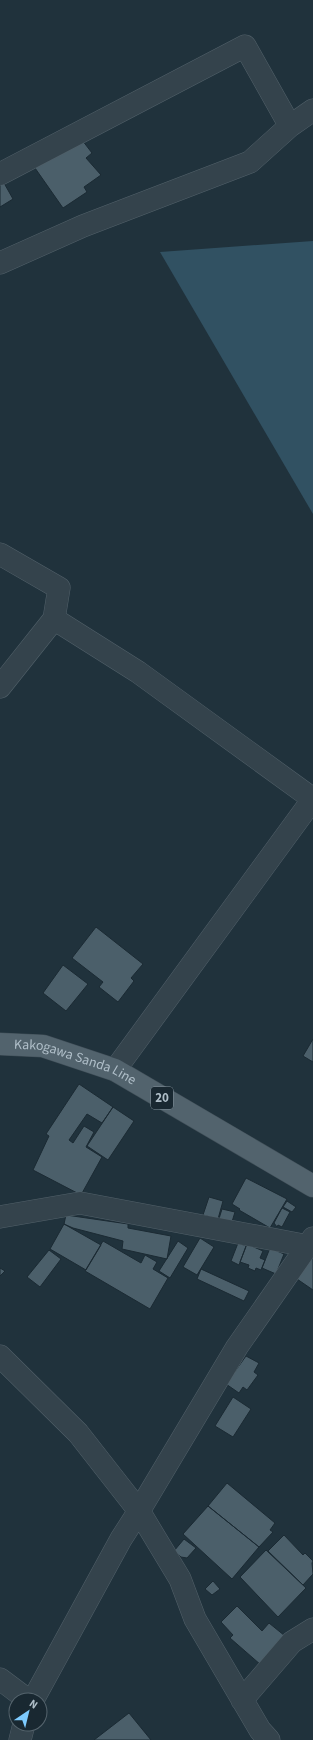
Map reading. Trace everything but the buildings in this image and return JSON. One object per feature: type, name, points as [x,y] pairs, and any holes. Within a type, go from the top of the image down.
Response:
[{"type":"main road","name":"Kakogawa Sanda Line","points":[[0,1044],[43,1046],[114,1070],[313,1186]]},
{"type":"street","points":[[0,174],[245,46],[290,126]]},
{"type":"street","points":[[0,263],[83,226],[250,162],[290,126],[313,110]]},
{"type":"street","points":[[0,554],[59,588],[54,619],[0,687]]},
{"type":"street","points":[[54,619],[138,672],[313,799],[114,1070]]},
{"type":"street","points":[[0,1217],[80,1203],[310,1242],[237,1347],[139,1512],[121,1539],[37,1692]]},
{"type":"street","points":[[0,1356],[78,1433],[139,1512],[180,1579],[195,1619],[261,1736]]},
{"type":"street","points":[[242,1700],[292,1642],[313,1629]]},
{"type":"street","points":[[0,1679],[17,1692]]},
{"type":"water","points":[[313,241],[313,514],[160,252]]}]
